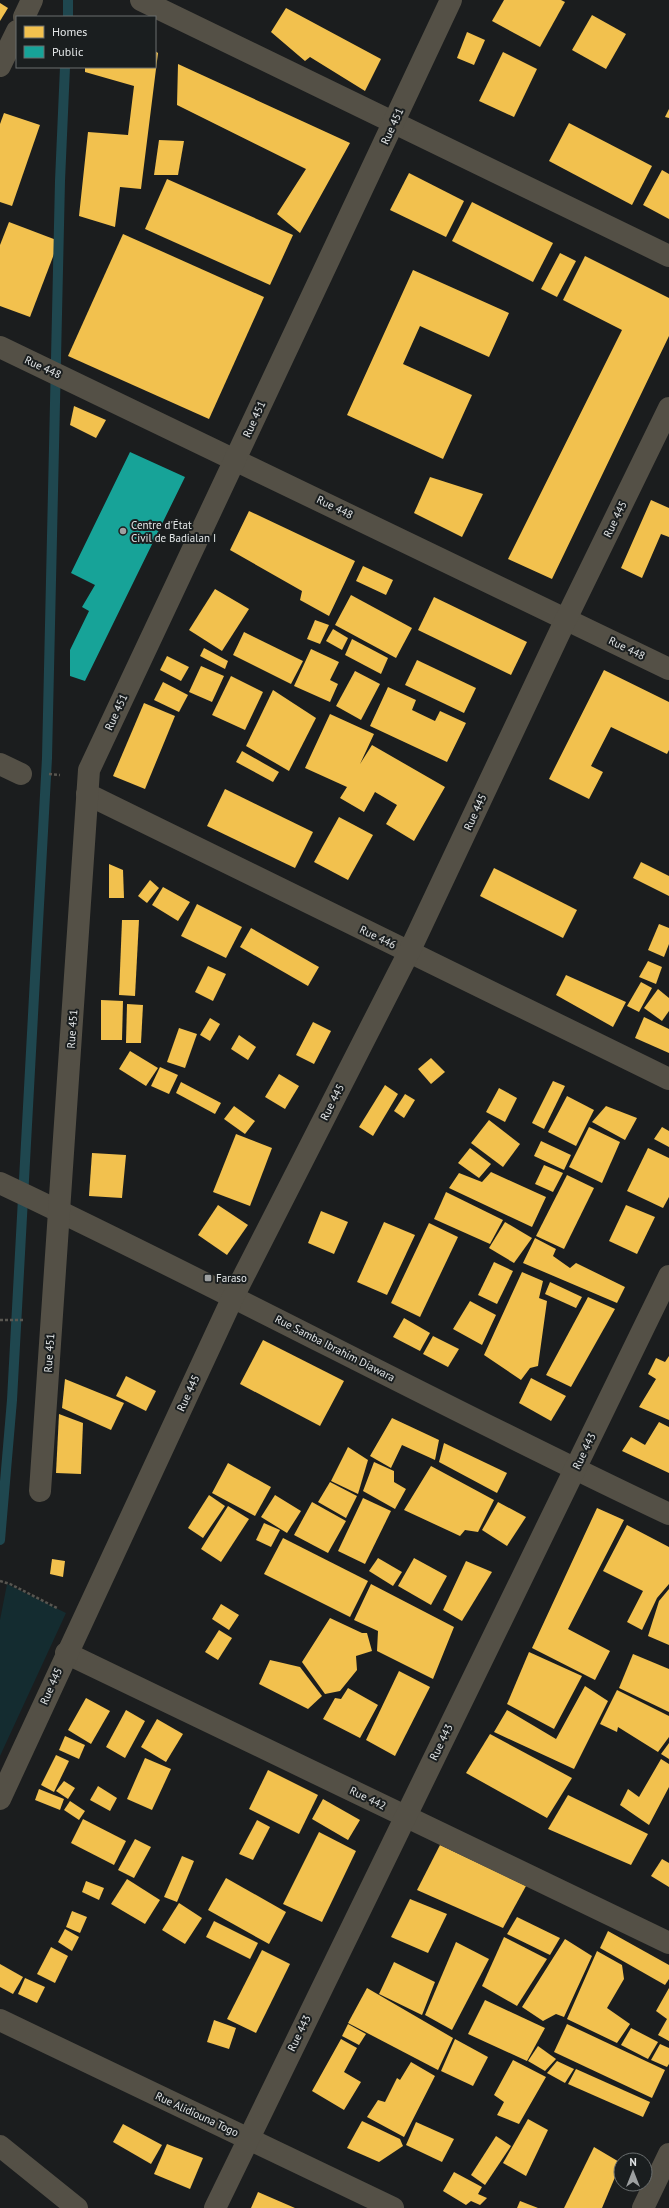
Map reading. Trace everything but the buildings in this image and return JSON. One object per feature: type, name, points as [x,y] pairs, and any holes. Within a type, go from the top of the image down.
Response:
[{"type":"street","points":[[24,16],[32,0]]},
{"type":"street","points":[[141,0],[669,256]]},
{"type":"street","name":"Rue 451","points":[[40,1491],[89,770],[451,0]]},
{"type":"street","points":[[0,66],[16,33]]},
{"type":"street","name":"Rue 448","points":[[0,347],[669,669]]},
{"type":"street","name":"Rue 445","points":[[0,1799],[66,1653],[233,1297],[409,952],[566,619],[669,408]]},
{"type":"street","points":[[0,764],[21,774]]},
{"type":"street","name":"Rue 446","points":[[88,794],[669,1080]]},
{"type":"street","name":"Rue Samba Ibrahim Diawara","points":[[0,1184],[59,1211],[575,1469],[669,1514]]},
{"type":"street","name":"Rue 443","points":[[215,2208],[669,1276]]},
{"type":"street","name":"Rue 442","points":[[66,1653],[669,1942]]},
{"type":"street","name":"Rue Alidiouna Togo","points":[[0,2020],[393,2208]]},
{"type":"street","points":[[0,2146],[77,2208]]},
{"type":"street","points":[[643,2208],[669,2154]]},
{"type":"path","points":[[0,1320],[29,1320]]},
{"type":"path","points":[[0,1581],[10,1584],[82,1620]]},
{"type":"shaded area","points":[[7,1584],[66,1613],[0,1756],[0,1620]]},
{"type":"waterway","points":[[68,0],[68,16]]},
{"type":"waterway","points":[[0,1540],[12,1400],[47,758],[60,181],[65,68]]},
{"type":"place","name":"Centre d'État Civil de Badialan I","points":[[123,531]]},
{"type":"place","name":"Faraso","points":[[208,1278]]}]
